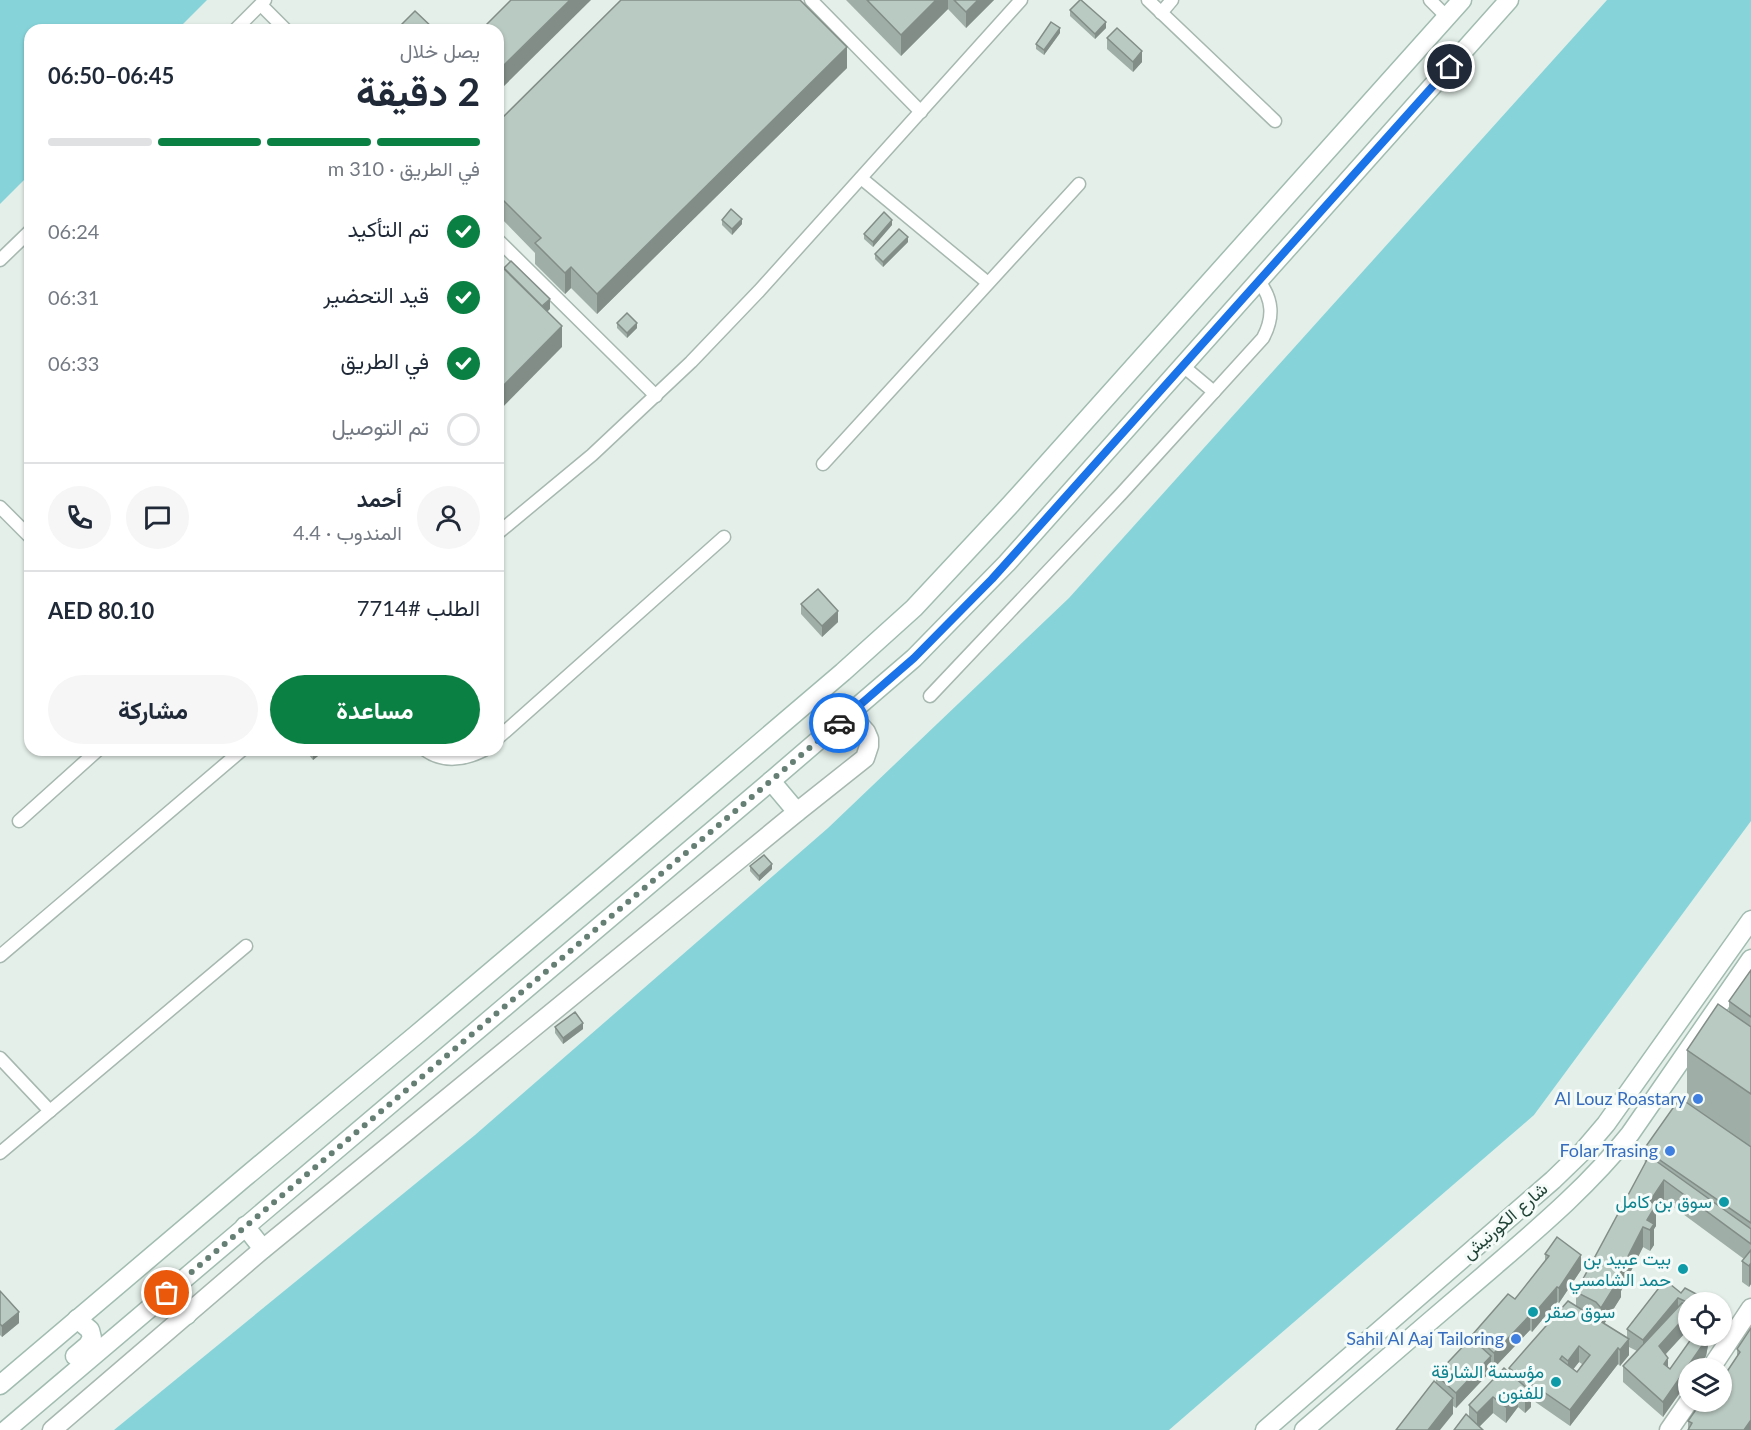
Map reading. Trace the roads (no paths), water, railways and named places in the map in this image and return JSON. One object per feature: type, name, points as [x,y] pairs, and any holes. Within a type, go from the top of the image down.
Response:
[{"type":"street","points":[[0,1385],[595,884],[843,672],[914,608],[1011,504],[1462,0]]},
{"type":"street","points":[[6,1430],[914,658],[977,596],[1509,0]]},
{"type":"street","points":[[52,1430],[263,1249],[865,758],[869,739],[866,732],[850,714]]},
{"type":"street","points":[[771,781],[797,812]]},
{"type":"street","name":"شارع الكورنيش","points":[[1265,1430],[1571,1163],[1616,1110],[1751,920]]},
{"type":"street","name":"شارع الكورنيش","points":[[1304,1430],[1545,1222],[1588,1181],[1629,1134],[1751,959]]},
{"type":"street","points":[[245,1226],[263,1249]]},
{"type":"street","points":[[167,1293],[187,1315]]},
{"type":"street","points":[[1718,1358],[1751,1308]]},
{"type":"street","points":[[0,1420],[90,1342],[92,1338],[90,1330],[77,1319]]},
{"type":"street","points":[[1669,1430],[1681,1412]]},
{"type":"lane","points":[[811,0],[921,111]]},
{"type":"lane","points":[[504,528],[592,455],[656,396],[725,327],[1021,0]]},
{"type":"lane","points":[[1148,0],[1275,122]]},
{"type":"lane","points":[[1161,13],[1172,0]]},
{"type":"lane","points":[[1430,0],[1447,17]]},
{"type":"lane","points":[[241,24],[263,2],[281,24]]},
{"type":"lane","points":[[861,178],[988,283]]},
{"type":"lane","points":[[823,464],[1079,184]]},
{"type":"lane","points":[[0,260],[24,237]]},
{"type":"lane","points":[[504,246],[656,396]]},
{"type":"lane","points":[[930,696],[1113,503],[1263,338],[1269,328],[1272,315],[1271,303],[1259,281]]},
{"type":"lane","points":[[1183,366],[1214,392]]},
{"type":"lane","points":[[0,507],[24,531]]},
{"type":"lane","points":[[504,733],[724,537]]},
{"type":"lane","points":[[19,821],[92,756]]},
{"type":"lane","points":[[0,956],[234,756]]},
{"type":"lane","points":[[437,756],[463,759],[470,756]]},
{"type":"lane","points":[[0,1153],[246,946]]},
{"type":"lane","points":[[0,1058],[50,1111]]},
{"type":"water","points":[[0,0],[207,0],[183,24],[24,24],[24,180],[0,204]]},
{"type":"water","points":[[1607,0],[1751,0],[1751,821],[1534,1115],[1169,1430],[114,1430],[475,1135],[828,828],[1069,598]]},
{"type":"place","name":"Al Louz Roastary","points":[[1698,1099]]},
{"type":"place","name":"Folar Trasing","points":[[1670,1151]]},
{"type":"place","name":"سوق بن كامل","points":[[1724,1202]]},
{"type":"place","name":"بيت عبيد بن حمد الشامسي","points":[[1683,1269]]},
{"type":"place","name":"سوق صقر","points":[[1533,1312]]},
{"type":"place","name":"Sahil Al Aaj Tailoring","points":[[1516,1339]]},
{"type":"place","name":"مؤسسة الشارقة للفنون","points":[[1556,1382]]}]
